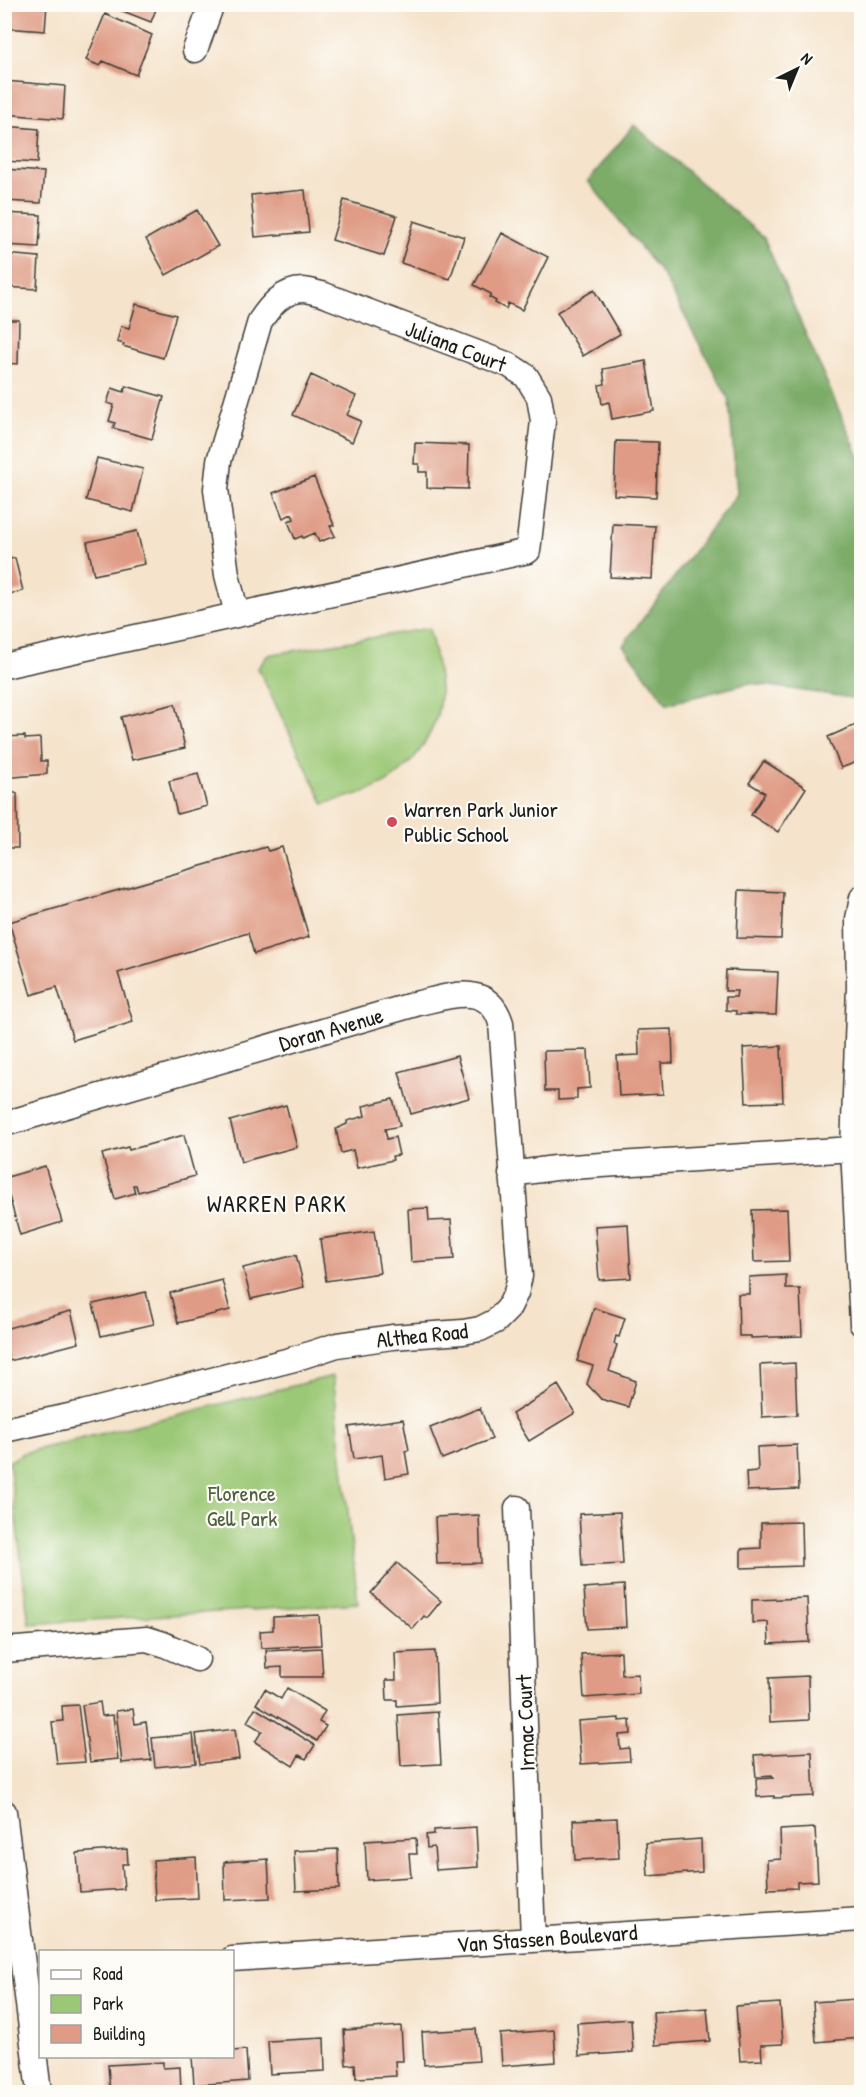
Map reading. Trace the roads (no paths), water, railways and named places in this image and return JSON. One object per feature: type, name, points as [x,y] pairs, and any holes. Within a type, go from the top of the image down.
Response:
[{"type":"street","points":[[195,50],[212,4]]},
{"type":"street","name":"Juliana Court","points":[[4,666],[528,551],[543,421],[539,397],[526,376],[509,365],[322,294],[302,290],[284,295],[271,306],[260,321],[219,461],[218,500],[227,574],[237,614]]},
{"type":"street","points":[[861,898],[858,919],[860,987],[853,1149],[861,1324]]},
{"type":"street","name":"Doran Avenue","points":[[4,1124],[419,1003],[463,993],[484,999],[495,1010],[501,1023],[511,1174]]},
{"type":"street","points":[[511,1174],[555,1168],[853,1149]]},
{"type":"street","name":"Althea Road","points":[[4,1430],[294,1359],[337,1345],[392,1337],[472,1331],[488,1325],[508,1309],[519,1285],[511,1174]]},
{"type":"street","name":"Irmac Court","points":[[517,1508],[533,1939]]},
{"type":"street","points":[[4,1650],[147,1639],[197,1659]]},
{"type":"street","points":[[4,1812],[33,1972],[39,2092]]},
{"type":"street","name":"Van Stassen Boulevard","points":[[234,1959],[861,1919]]},
{"type":"place","name":"Warren Park Junior Public School","points":[[392,822]]},
{"type":"district","name":"WARREN PARK","points":[[277,1203]]},
{"type":"park label","name":"Florence Gell Park","points":[[242,1506]]}]
